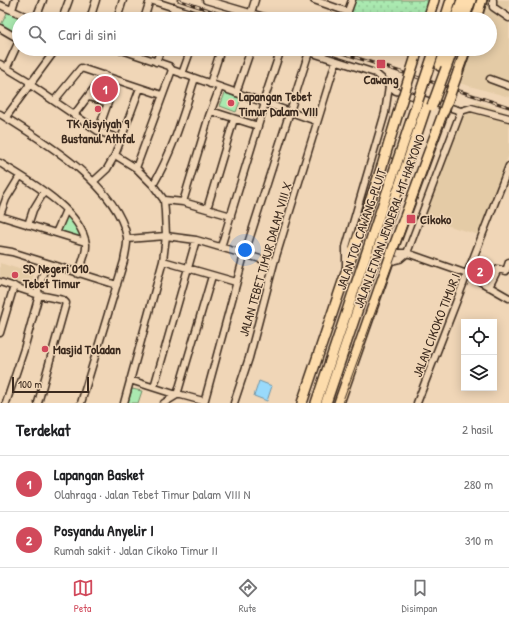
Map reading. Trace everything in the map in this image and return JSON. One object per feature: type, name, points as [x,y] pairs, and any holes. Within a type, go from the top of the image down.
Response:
[{"type":"highway","points":[[430,12],[434,0]]},
{"type":"highway","points":[[443,12],[446,0]]},
{"type":"highway","points":[[447,12],[451,0]]},
{"type":"highway","points":[[458,12],[462,0]]},
{"type":"highway","points":[[466,12],[470,0]]},
{"type":"highway","points":[[478,12],[482,0]]},
{"type":"highway","name":"JALAN LETNAN JENDERAL MT HARYONO","points":[[302,403],[360,234],[416,56]]},
{"type":"highway","name":"JALAN TOL CAWANG–PLUIT","points":[[316,403],[433,56]]},
{"type":"highway","points":[[443,67],[445,56]]},
{"type":"highway","points":[[443,67],[449,56]]},
{"type":"highway","name":"JALAN LETNAN JENDERAL MT HARYONO","points":[[339,403],[393,248],[464,56]]},
{"type":"highway","name":"JALAN TOL CAWANG–PLUIT","points":[[326,403],[404,174],[443,67]]},
{"type":"highway","points":[[349,234],[354,236],[360,234]]},
{"type":"street","points":[[12,10],[15,0]]},
{"type":"street","points":[[40,12],[43,0]]},
{"type":"street","points":[[65,12],[69,0]]},
{"type":"street","points":[[92,12],[96,0]]},
{"type":"street","points":[[119,12],[123,0]]},
{"type":"street","points":[[146,12],[150,0],[186,12]]},
{"type":"street","points":[[206,0],[248,12]]},
{"type":"street","points":[[251,12],[256,0]]},
{"type":"street","points":[[317,1],[348,12],[352,0]]},
{"type":"street","points":[[493,0],[493,7],[509,18]]},
{"type":"street","points":[[0,5],[16,12]]},
{"type":"street","points":[[172,12],[174,7]]},
{"type":"street","points":[[0,28],[12,36]]},
{"type":"street","points":[[7,67],[12,56]]},
{"type":"street","points":[[51,56],[3,116],[73,164],[94,181],[124,224],[127,239],[124,261],[81,403]]},
{"type":"street","points":[[143,56],[169,66],[172,70],[182,74],[316,121]]},
{"type":"street","points":[[156,62],[158,56]]},
{"type":"street","points":[[182,74],[188,56]]},
{"type":"street","points":[[210,84],[219,56]]},
{"type":"street","points":[[236,93],[249,56]]},
{"type":"street","points":[[221,247],[279,56]]},
{"type":"street","points":[[130,380],[204,402],[236,282],[308,56]]},
{"type":"street","points":[[322,56],[375,74],[383,78],[389,86],[396,91],[461,111],[471,108],[509,118]]},
{"type":"street","name":"JALAN TEBET TIMUR DALAM VIII X","points":[[234,403],[249,358],[274,262],[316,121],[336,60]]},
{"type":"street","points":[[0,64],[7,67],[98,131],[120,139]]},
{"type":"street","points":[[54,101],[80,69],[104,75],[162,95]]},
{"type":"street","points":[[136,168],[172,70]]},
{"type":"street","points":[[74,115],[104,75]]},
{"type":"street","points":[[153,185],[174,143],[195,78]]},
{"type":"street","points":[[490,79],[509,86]]},
{"type":"street","points":[[98,131],[116,80]]},
{"type":"street","points":[[346,275],[346,247],[389,94],[389,86]]},
{"type":"street","points":[[183,202],[211,111],[220,87]]},
{"type":"street","points":[[94,181],[108,169],[115,155],[140,88]]},
{"type":"street","points":[[389,94],[396,91]]},
{"type":"street","points":[[89,97],[108,103]]},
{"type":"street","points":[[211,111],[258,126]]},
{"type":"street","points":[[388,262],[396,261],[407,253],[461,111]]},
{"type":"street","points":[[206,209],[234,119]]},
{"type":"street","points":[[115,155],[136,168],[153,185],[164,200],[166,236],[163,262],[124,403]]},
{"type":"street","points":[[0,164],[44,192],[66,210],[81,228],[85,242],[85,252],[78,274]]},
{"type":"street","name":"JALAN CIKOKO TIMUR I","points":[[417,403],[509,166]]},
{"type":"street","points":[[20,176],[6,199],[0,215],[85,242]]},
{"type":"street","points":[[502,183],[509,186]]},
{"type":"street","points":[[28,225],[44,192]]},
{"type":"street","points":[[164,200],[183,202],[231,216]]},
{"type":"street","points":[[56,233],[66,210]]},
{"type":"street","points":[[127,239],[166,236],[196,240],[274,262]]},
{"type":"street","points":[[154,387],[196,240]]},
{"type":"street","points":[[393,248],[398,253],[407,253],[467,274],[509,298]]},
{"type":"street","points":[[0,250],[12,252],[46,264],[117,285]]},
{"type":"street","points":[[163,262],[236,282]]},
{"type":"street","points":[[489,287],[498,269],[506,271],[509,262]]},
{"type":"street","points":[[0,400],[6,403],[24,349],[39,295],[38,290],[46,264]]},
{"type":"street","points":[[164,403],[177,395],[212,276]]},
{"type":"street","points":[[0,282],[39,295],[63,300],[66,303],[38,403]]},
{"type":"street","points":[[0,333],[14,286]]},
{"type":"shaded area","points":[[487,0],[509,0],[509,97],[459,83],[469,56],[497,56],[497,12],[483,12]]},
{"type":"shaded area","points":[[477,102],[509,113],[509,155],[502,171],[486,237],[422,218],[460,114],[467,106]]},
{"type":"shaded area","name":"SD Negeri 010 Tebet Timur","points":[[0,263],[19,269],[23,264],[32,268],[28,274],[34,275],[29,286],[0,277]]},
{"type":"green space","points":[[353,0],[432,0],[428,12],[349,12]]},
{"type":"green space","points":[[8,11],[12,13],[12,31],[1,25]]},
{"type":"green space","name":"Lapangan Tebet Timur Dalam VIII","points":[[225,93],[241,99],[236,112],[220,106]]},
{"type":"green space","points":[[66,213],[79,230],[83,239],[58,232]]},
{"type":"green space","points":[[132,389],[142,391],[138,403],[128,403]]},
{"type":"water","points":[[259,381],[272,386],[267,401],[254,396]]},
{"type":"tram line","points":[[483,12],[487,0]]},
{"type":"tram line","points":[[342,403],[468,56]]},
{"type":"railway","points":[[178,0],[215,12]]},
{"type":"railway","points":[[352,56],[509,107]]},
{"type":"place","name":"Cawang","points":[[381,64]]},
{"type":"place","name":"Lapangan Basket","points":[[105,89]]},
{"type":"place","name":"Lapangan Tebet Timur Dalam VIII","points":[[231,103]]},
{"type":"place","name":"TK Aisyiyah 9 Bustanul Athfal","points":[[98,109]]},
{"type":"place","name":"Cikoko","points":[[411,219]]},
{"type":"place","name":"Posyandu Anyelir I","points":[[480,271]]},
{"type":"place","name":"SD Negeri 010 Tebet Timur","points":[[15,275]]},
{"type":"place","name":"Masjid Toladan","points":[[45,349]]}]
